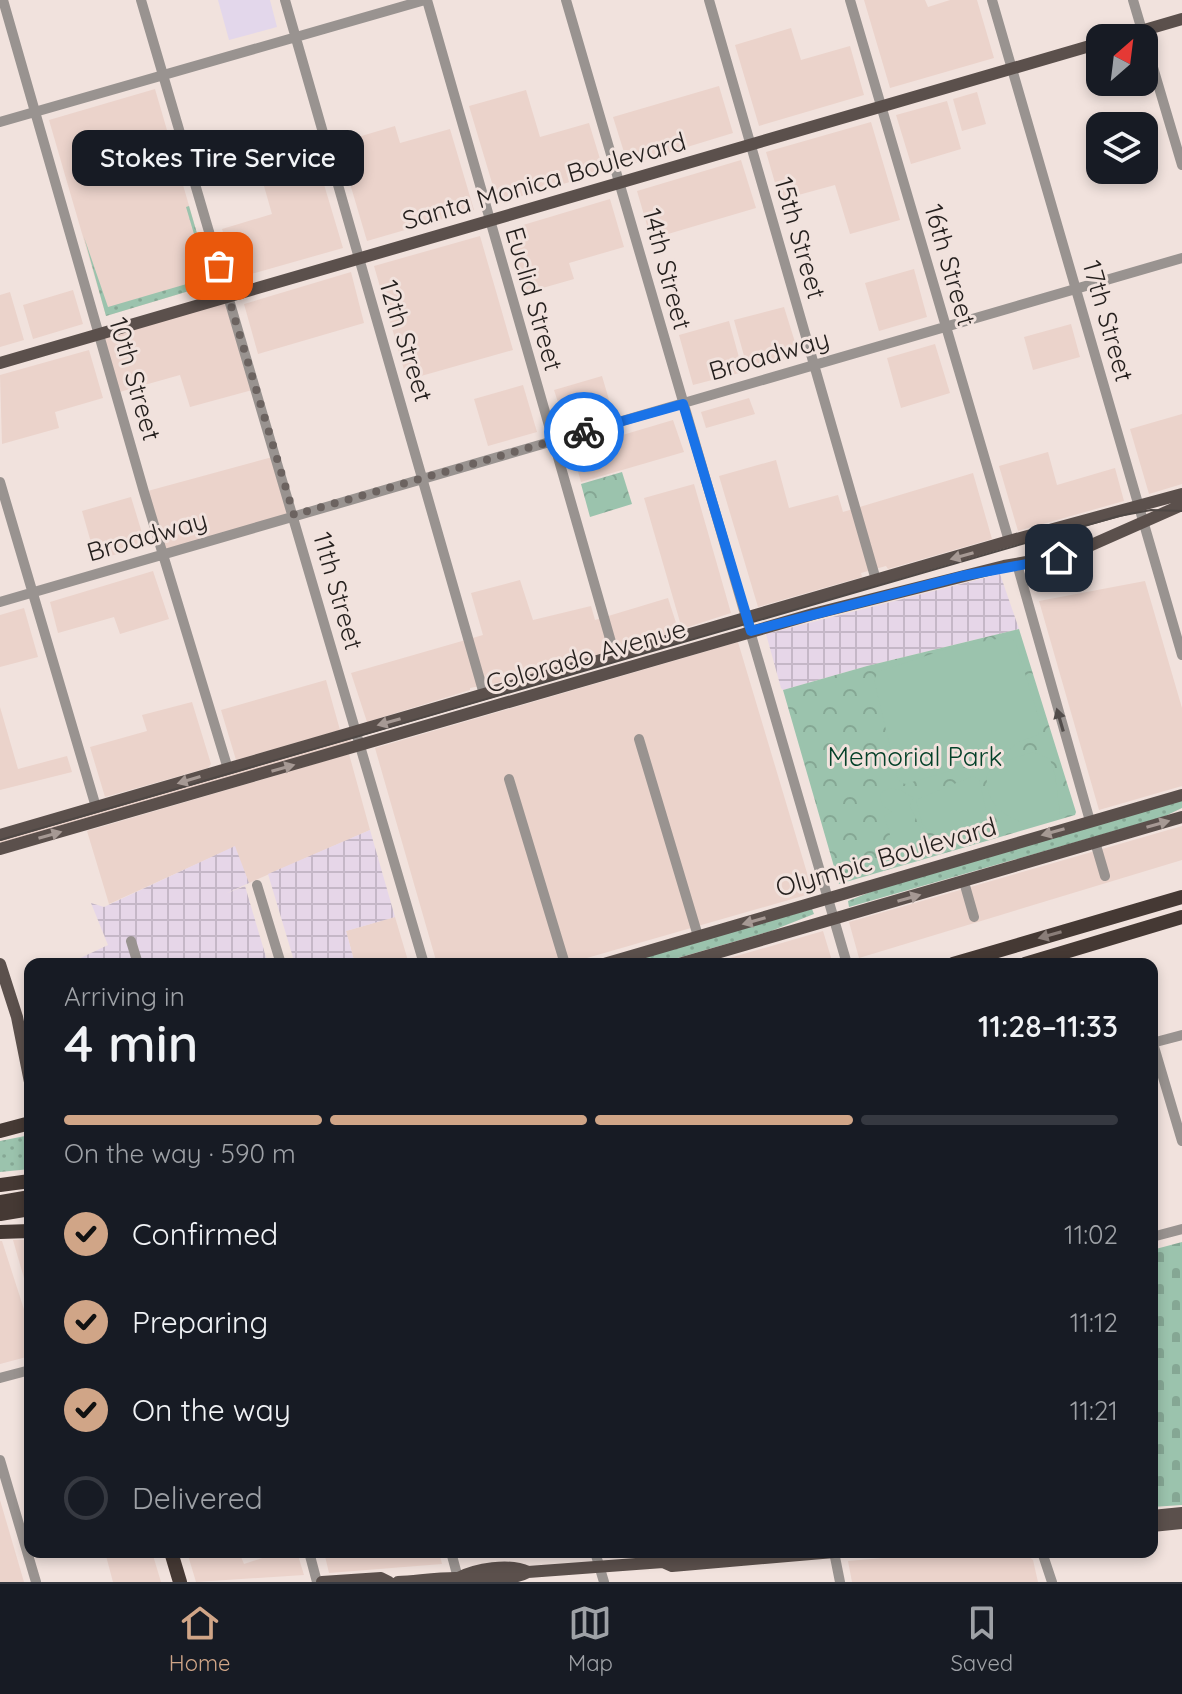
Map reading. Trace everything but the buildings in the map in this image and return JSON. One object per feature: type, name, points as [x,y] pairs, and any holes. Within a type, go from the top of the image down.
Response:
[{"type":"highway","points":[[1125,914],[1182,890]]},
{"type":"highway","points":[[974,958],[1182,897]]},
{"type":"highway","points":[[1045,958],[1182,917]]},
{"type":"highway","points":[[1109,939],[1137,938],[1182,925]]},
{"type":"highway","points":[[0,1131],[24,1125]]},
{"type":"highway","points":[[0,1185],[24,1182]]},
{"type":"highway","points":[[0,1202],[24,1198]]},
{"type":"highway","points":[[0,1214],[24,1210]]},
{"type":"highway","points":[[0,1232],[24,1231]]},
{"type":"highway","points":[[173,1558],[180,1582]]},
{"type":"main road","points":[[1158,26],[1182,19]]},
{"type":"main road","name":"Santa Monica Boulevard","points":[[0,363],[1086,47]]},
{"type":"main road","name":"Colorado Avenue","points":[[0,849],[360,745],[749,625],[876,580],[1182,494]]},
{"type":"main road","name":"Colorado Avenue","points":[[0,835],[615,656],[1071,554],[1182,505]]},
{"type":"main road","name":"Olympic Boulevard","points":[[624,958],[1182,795]]},
{"type":"main road","name":"Olympic Boulevard","points":[[711,958],[1182,817]]},
{"type":"main road","points":[[0,964],[24,1034]]},
{"type":"main road","points":[[17,1017],[24,1052]]},
{"type":"main road","points":[[1158,1515],[1182,1513]]},
{"type":"main road","points":[[1158,1525],[1182,1523]]},
{"type":"main road","points":[[663,1562],[668,1558]]},
{"type":"main road","points":[[398,1582],[458,1578],[470,1572],[519,1568],[528,1572],[663,1562],[672,1566],[721,1558]]},
{"type":"main road","points":[[320,1582],[381,1578],[389,1582]]},
{"type":"street","name":"10th Street","points":[[3,0],[228,769]]},
{"type":"street","name":"11th Street","points":[[141,0],[422,958]]},
{"type":"street","name":"12th Street","points":[[285,0],[484,694]]},
{"type":"street","points":[[0,122],[426,0]]},
{"type":"street","name":"Euclid Street","points":[[426,0],[615,656]]},
{"type":"street","name":"14th Street","points":[[566,0],[845,958]]},
{"type":"street","name":"15th Street","points":[[709,0],[876,580]]},
{"type":"street","name":"16th Street","points":[[850,0],[1009,541]]},
{"type":"street","name":"17th Street","points":[[992,0],[1182,655]]},
{"type":"street","points":[[1133,0],[1140,24]]},
{"type":"street","points":[[1158,85],[1182,165]]},
{"type":"street","name":"Broadway","points":[[0,602],[1182,258]]},
{"type":"street","points":[[0,482],[96,807]]},
{"type":"street","points":[[1017,564],[1090,821]]},
{"type":"street","points":[[639,739],[698,936]]},
{"type":"street","points":[[509,779],[563,958]]},
{"type":"street","points":[[1095,842],[1105,876]]},
{"type":"street","points":[[964,882],[974,917]]},
{"type":"street","points":[[257,885],[279,958]]},
{"type":"street","points":[[131,941],[136,958]]},
{"type":"street","points":[[1158,1041],[1182,1035]]},
{"type":"street","points":[[1158,1062],[1182,1141]]},
{"type":"street","points":[[1158,1235],[1182,1229]]},
{"type":"street","points":[[0,1378],[24,1372]]},
{"type":"street","points":[[0,1460],[24,1541]]},
{"type":"street","points":[[29,1558],[36,1582]]},
{"type":"street","points":[[311,1558],[320,1582]]},
{"type":"street","points":[[453,1558],[458,1578]]},
{"type":"street","points":[[597,1558],[604,1582]]},
{"type":"street","points":[[835,1558],[840,1582]]},
{"type":"street","points":[[1044,1558],[1052,1582]]},
{"type":"shaded area","points":[[218,0],[270,0],[277,27],[229,40]]},
{"type":"shaded area","points":[[864,0],[925,0],[928,7],[950,0],[977,0],[994,58],[890,88]]},
{"type":"shaded area","points":[[791,28],[801,60],[850,46],[864,95],[759,126],[735,45]]},
{"type":"shaded area","points":[[719,86],[733,133],[628,165],[613,117]]},
{"type":"shaded area","points":[[155,89],[211,281],[209,285],[106,316],[49,120]]},
{"type":"shaded area","points":[[526,90],[540,137],[589,123],[604,172],[498,203],[469,106]]},
{"type":"shaded area","points":[[977,92],[986,124],[962,131],[953,99]]},
{"type":"shaded area","points":[[947,101],[961,149],[911,164],[896,115]]},
{"type":"shaded area","points":[[871,122],[900,220],[850,234],[835,185],[780,200],[766,152]]},
{"type":"shaded area","points":[[395,126],[400,143],[450,129],[474,210],[367,241],[338,143]]},
{"type":"shaded area","points":[[314,151],[343,248],[237,278],[222,229],[272,214],[258,165]]},
{"type":"shaded area","points":[[741,160],[756,208],[651,239],[637,191]]},
{"type":"shaded area","points":[[610,199],[624,247],[569,263],[574,279],[525,293],[506,230]]},
{"type":"shaded area","points":[[480,236],[513,350],[407,380],[374,266]]},
{"type":"shaded area","points":[[914,269],[927,317],[879,331],[865,283]]},
{"type":"shaded area","points":[[351,272],[364,323],[258,354],[244,304]]},
{"type":"shaded area","points":[[73,290],[83,324],[33,339],[23,305]]},
{"type":"shaded area","points":[[10,292],[24,340],[0,347],[0,295]]},
{"type":"shaded area","points":[[228,296],[256,389],[190,407],[180,375],[116,393],[99,335]]},
{"type":"shaded area","points":[[784,307],[799,355],[748,370],[734,320]]},
{"type":"shaded area","points":[[729,321],[743,372],[693,385],[679,335]]},
{"type":"shaded area","points":[[1071,324],[1080,357],[1033,370],[1024,337]]},
{"type":"shaded area","points":[[935,344],[950,393],[901,408],[887,358]]},
{"type":"shaded area","points":[[89,350],[103,398],[55,412],[59,428],[2,444],[0,375]]},
{"type":"shaded area","points":[[602,376],[612,410],[565,424],[554,390]]},
{"type":"shaded area","points":[[523,385],[537,432],[488,446],[474,399]]},
{"type":"shaded area","points":[[749,398],[755,414],[706,428],[701,412]]},
{"type":"shaded area","points":[[1182,414],[1182,484],[1149,494],[1130,429]]},
{"type":"shaded area","points":[[673,420],[684,452],[581,482],[572,450]]},
{"type":"shaded area","points":[[1048,452],[1057,485],[1115,468],[1124,501],[1018,531],[999,466]]},
{"type":"shaded area","points":[[276,456],[294,515],[164,554],[144,492]]},
{"type":"shaded area","points":[[776,460],[789,508],[838,495],[843,512],[973,473],[992,539],[888,569],[886,566],[861,573],[862,577],[758,607],[719,476]]},
{"type":"shaded area","points":[[694,484],[731,613],[682,629],[644,498]]},
{"type":"shaded area","points":[[131,497],[146,546],[96,560],[82,511]]},
{"type":"shaded area","points":[[153,571],[169,619],[120,634],[114,617],[58,633],[50,602]]},
{"type":"shaded area","points":[[1000,574],[1019,629],[783,690],[781,688],[766,634]]},
{"type":"shaded area","points":[[520,580],[533,620],[591,606],[595,620],[668,598],[679,632],[470,688],[367,722],[351,673],[483,635],[471,593]]},
{"type":"shaded area","points":[[1145,581],[1182,708],[1182,786],[1099,810],[1039,601]]},
{"type":"shaded area","points":[[24,608],[38,657],[0,667],[0,615]]},
{"type":"shaded area","points":[[738,642],[813,893],[587,958],[435,958],[375,748]]},
{"type":"shaded area","points":[[326,680],[340,730],[236,760],[221,710]]},
{"type":"shaded area","points":[[192,702],[211,764],[208,768],[105,797],[90,747],[147,731],[142,715]]},
{"type":"shaded area","points":[[0,707],[18,769],[67,756],[72,772],[0,790]]},
{"type":"shaded area","points":[[350,736],[352,745],[0,847],[0,838]]},
{"type":"shaded area","points":[[349,754],[370,830],[249,883],[234,847],[109,904],[87,831]]},
{"type":"shaded area","points":[[1182,826],[1182,860],[859,958],[849,922]]},
{"type":"shaded area","points":[[370,830],[395,917],[346,931],[353,958],[293,958],[268,874]]},
{"type":"shaded area","points":[[235,846],[249,883],[225,894],[245,886],[266,958],[80,958],[108,945],[91,903],[104,907]]},
{"type":"shaded area","points":[[395,917],[407,958],[353,958],[346,931]]},
{"type":"shaded area","points":[[823,931],[831,958],[730,958]]},
{"type":"shaded area","points":[[13,1240],[24,1240],[24,1278]]},
{"type":"shaded area","points":[[2,1241],[24,1309],[24,1358],[0,1364]]},
{"type":"shaded area","points":[[0,1500],[24,1582],[0,1582]]},
{"type":"shaded area","points":[[107,1558],[154,1558],[161,1582],[113,1582]]},
{"type":"shaded area","points":[[189,1558],[242,1558],[244,1564],[262,1558],[299,1558],[304,1575],[196,1582]]},
{"type":"shaded area","points":[[325,1558],[440,1558],[442,1564],[329,1573]]},
{"type":"shaded area","points":[[883,1558],[1030,1558],[1038,1582],[852,1582],[848,1561]]},
{"type":"green space","points":[[189,206],[211,281],[209,285],[106,316],[84,237],[108,307],[207,278],[186,207]]},
{"type":"green space","points":[[622,472],[632,504],[590,517],[581,484]]},
{"type":"green space","name":"Memorial Park","points":[[1019,629],[1075,815],[839,884],[783,690]]},
{"type":"green space","points":[[1008,637],[1015,641],[1040,722],[1038,735],[1018,742],[1003,756],[905,784],[898,780],[874,680],[878,672],[952,647]]},
{"type":"green space","points":[[1033,752],[1050,759],[1060,813],[1059,818],[1030,825],[1008,816],[996,806],[989,793],[987,777],[996,766]]},
{"type":"green space","points":[[973,776],[979,779],[992,838],[959,846],[926,828],[916,800]]},
{"type":"green space","points":[[890,788],[914,798],[909,806],[916,817],[914,823],[924,829],[926,847],[915,851],[909,859],[901,859],[895,852],[884,816],[892,812],[883,806],[880,796]]},
{"type":"green space","points":[[1182,800],[1182,808],[1163,817],[849,907],[848,901],[885,886]]},
{"type":"green space","points":[[812,909],[814,914],[771,931],[678,958],[638,958]]},
{"type":"green space","points":[[24,1136],[24,1170],[0,1172],[0,1141]]},
{"type":"green space","points":[[1182,1242],[1182,1505],[1158,1507],[1158,1248]]},
{"type":"tram line","points":[[0,840],[1119,516],[1151,510],[1182,511]]},
{"type":"way so far","points":[[219,266],[294,515],[584,432]]},
{"type":"place","name":"Stokes Tire Service","points":[[219,266]]},
{"type":"route","points":[[584,432],[683,404],[751,631],[1004,566],[1059,558]]}]
